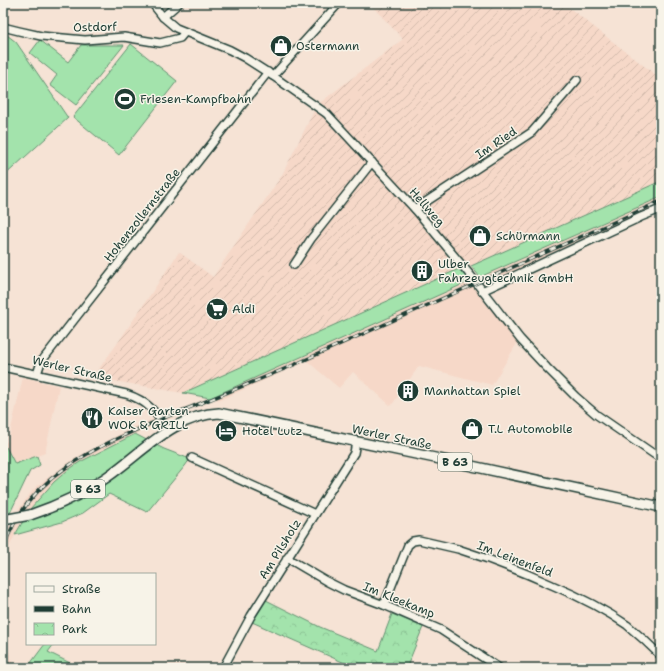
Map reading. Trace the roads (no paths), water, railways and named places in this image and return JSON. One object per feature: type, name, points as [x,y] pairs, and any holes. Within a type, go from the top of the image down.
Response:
[{"type":"main road","name":"Werler Straße","points":[[3,520],[30,514],[71,499],[121,467],[178,424],[205,414],[219,413],[661,507]]},
{"type":"street","name":"Hellweg","points":[[152,3],[176,28],[230,50],[245,58],[327,114],[415,209],[471,276],[520,339],[576,397],[597,415],[661,459]]},
{"type":"street","points":[[163,16],[179,3]]},
{"type":"street","name":"Hohenzollernstraße","points":[[37,374],[41,362],[270,74],[339,3]]},
{"type":"street","name":"Ostdorf","points":[[3,27],[41,36],[85,40],[124,37],[160,43],[180,38],[185,32]]},
{"type":"street","name":"Im Ried","points":[[415,209],[532,132],[577,80]]},
{"type":"street","points":[[294,265],[311,239],[372,162]]},
{"type":"street","points":[[482,291],[641,217],[658,210],[661,212]]},
{"type":"street","name":"Werler Straße","points":[[3,367],[133,396],[152,408],[157,413],[168,431]]},
{"type":"street","name":"Am Pilsholz","points":[[223,668],[251,616],[354,453],[356,442]]},
{"type":"street","points":[[192,458],[315,514]]},
{"type":"street","name":"Im Leinenfeld","points":[[384,605],[408,545],[413,541],[419,540],[456,549],[493,561],[528,574],[571,593],[625,624],[661,656]]},
{"type":"street","name":"Im Kleekamp","points":[[287,558],[344,590],[384,605],[441,630],[499,668]]},
{"type":"railway","points":[[3,549],[19,515],[44,485],[64,469],[102,446],[128,433],[289,367],[661,201]]},
{"type":"railway","points":[[3,653],[9,668]]},
{"type":"place","name":"Ostermann","points":[[281,46]]},
{"type":"place","name":"Friesen-Kampfbahn","points":[[125,99]]},
{"type":"place","name":"Schürmann","points":[[480,236]]},
{"type":"place","name":"Ulber Fahrzeugtechnik GmbH","points":[[422,271]]},
{"type":"place","name":"Aldi","points":[[217,309]]},
{"type":"place","name":"Manhattan Spiel","points":[[408,391]]},
{"type":"place","name":"Kaiser Garten WOK & GRILL","points":[[92,418]]},
{"type":"place","name":"T.L Automobile","points":[[472,429]]},
{"type":"place","name":"Hotel Lutz","points":[[226,431]]}]
